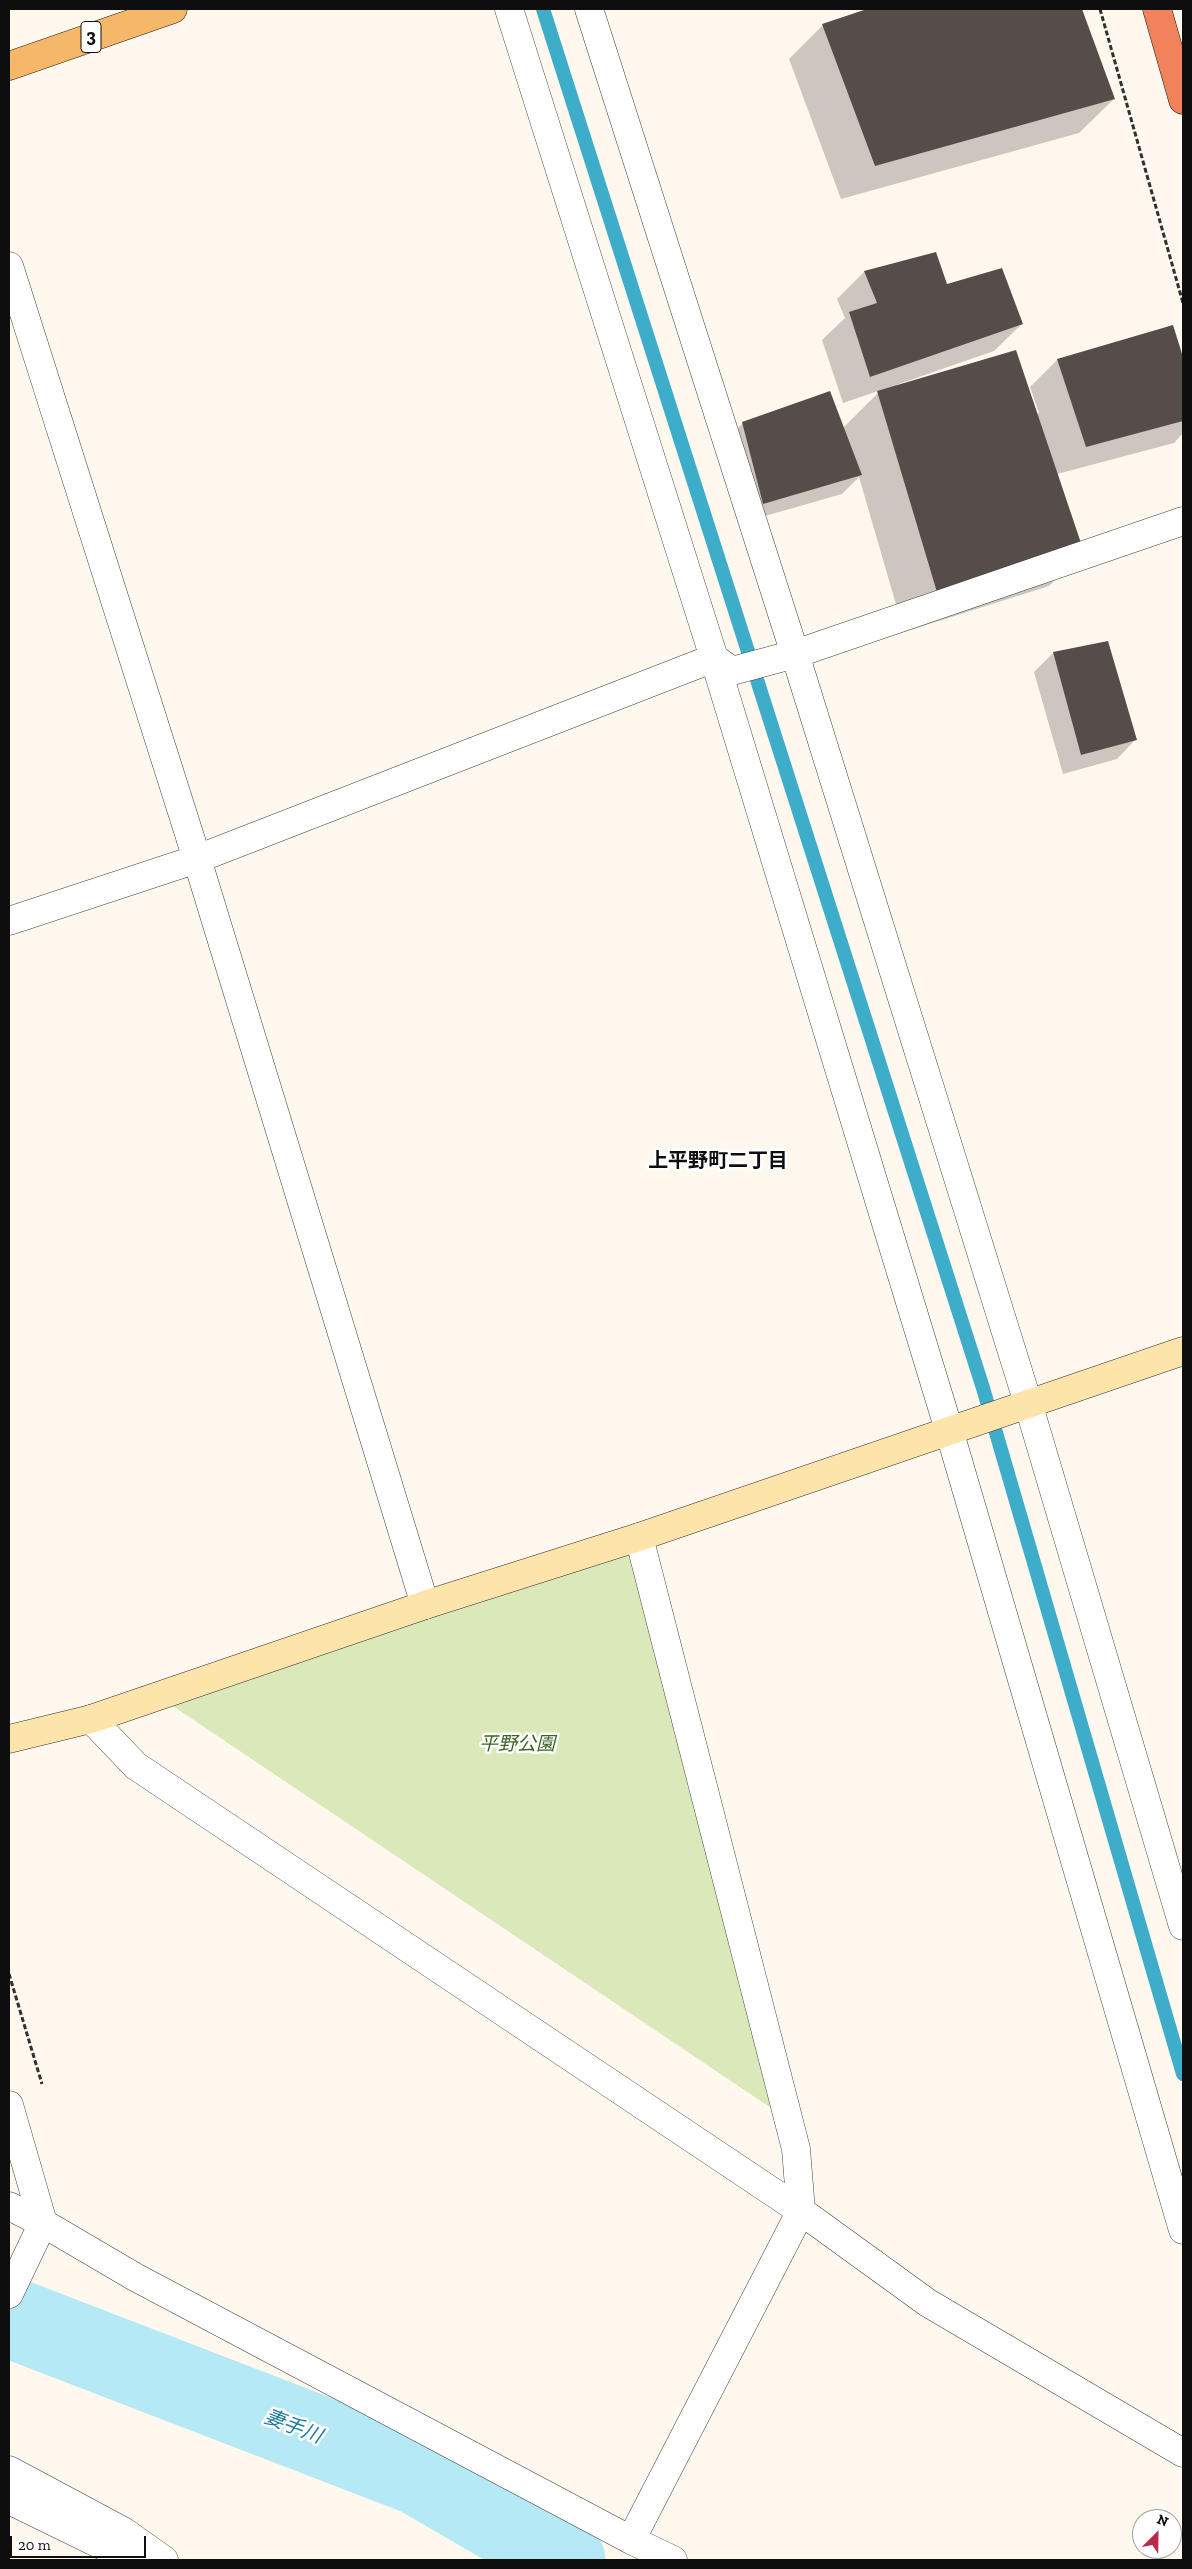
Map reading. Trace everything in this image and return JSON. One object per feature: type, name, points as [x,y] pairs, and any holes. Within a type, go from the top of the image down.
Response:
[{"type":"highway","points":[[1157,9],[1183,100]]},
{"type":"main road","name":"3","points":[[9,66],[174,9]]},
{"type":"street","points":[[509,9],[723,665],[960,1426],[1183,2230]]},
{"type":"street","points":[[589,9],[784,657],[1183,1926]]},
{"type":"street","points":[[9,266],[197,859],[426,1605]]},
{"type":"street","points":[[9,921],[197,859],[723,665],[784,657],[1183,521]]},
{"type":"street","points":[[9,1739],[91,1719],[426,1605],[639,1537],[1183,1351]]},
{"type":"street","points":[[631,2540],[801,2211],[796,2149],[639,1537]]},
{"type":"street","points":[[91,1719],[136,1766],[801,2211],[928,2303],[1183,2453]]},
{"type":"street","points":[[9,2105],[40,2231],[9,2294]]},
{"type":"street","points":[[9,2206],[40,2231],[135,2277],[631,2540],[673,2560]]},
{"type":"street","points":[[9,2470],[123,2531],[164,2560]]},
{"type":"street","points":[[9,2500],[132,2560]]},
{"type":"path","points":[[1100,9],[1183,303]]},
{"type":"path","points":[[9,1974],[43,2086]]},
{"type":"green space","name":"平野公園","points":[[625,1541],[789,2120],[158,1696]]},
{"type":"building","points":[[867,9],[1082,9],[1115,99],[875,166],[822,24]]},
{"type":"building","points":[[936,252],[947,284],[1002,268],[1023,324],[870,377],[849,312],[877,303],[864,271]]},
{"type":"building","points":[[1173,325],[1183,357],[1183,421],[1086,447],[1057,359]]},
{"type":"building","points":[[1016,350],[1084,552],[939,599],[877,391]]},
{"type":"building","points":[[830,391],[862,475],[763,504],[742,422]]},
{"type":"building","points":[[1108,641],[1137,740],[1081,755],[1053,652]]},
{"type":"waterway","points":[[543,9],[983,1388],[1183,2074]]},
{"type":"waterway","name":"妻手川","points":[[9,2317],[419,2475],[565,2560]]},
{"type":"district","name":"上平野町二丁目","points":[[718,1161]]}]
